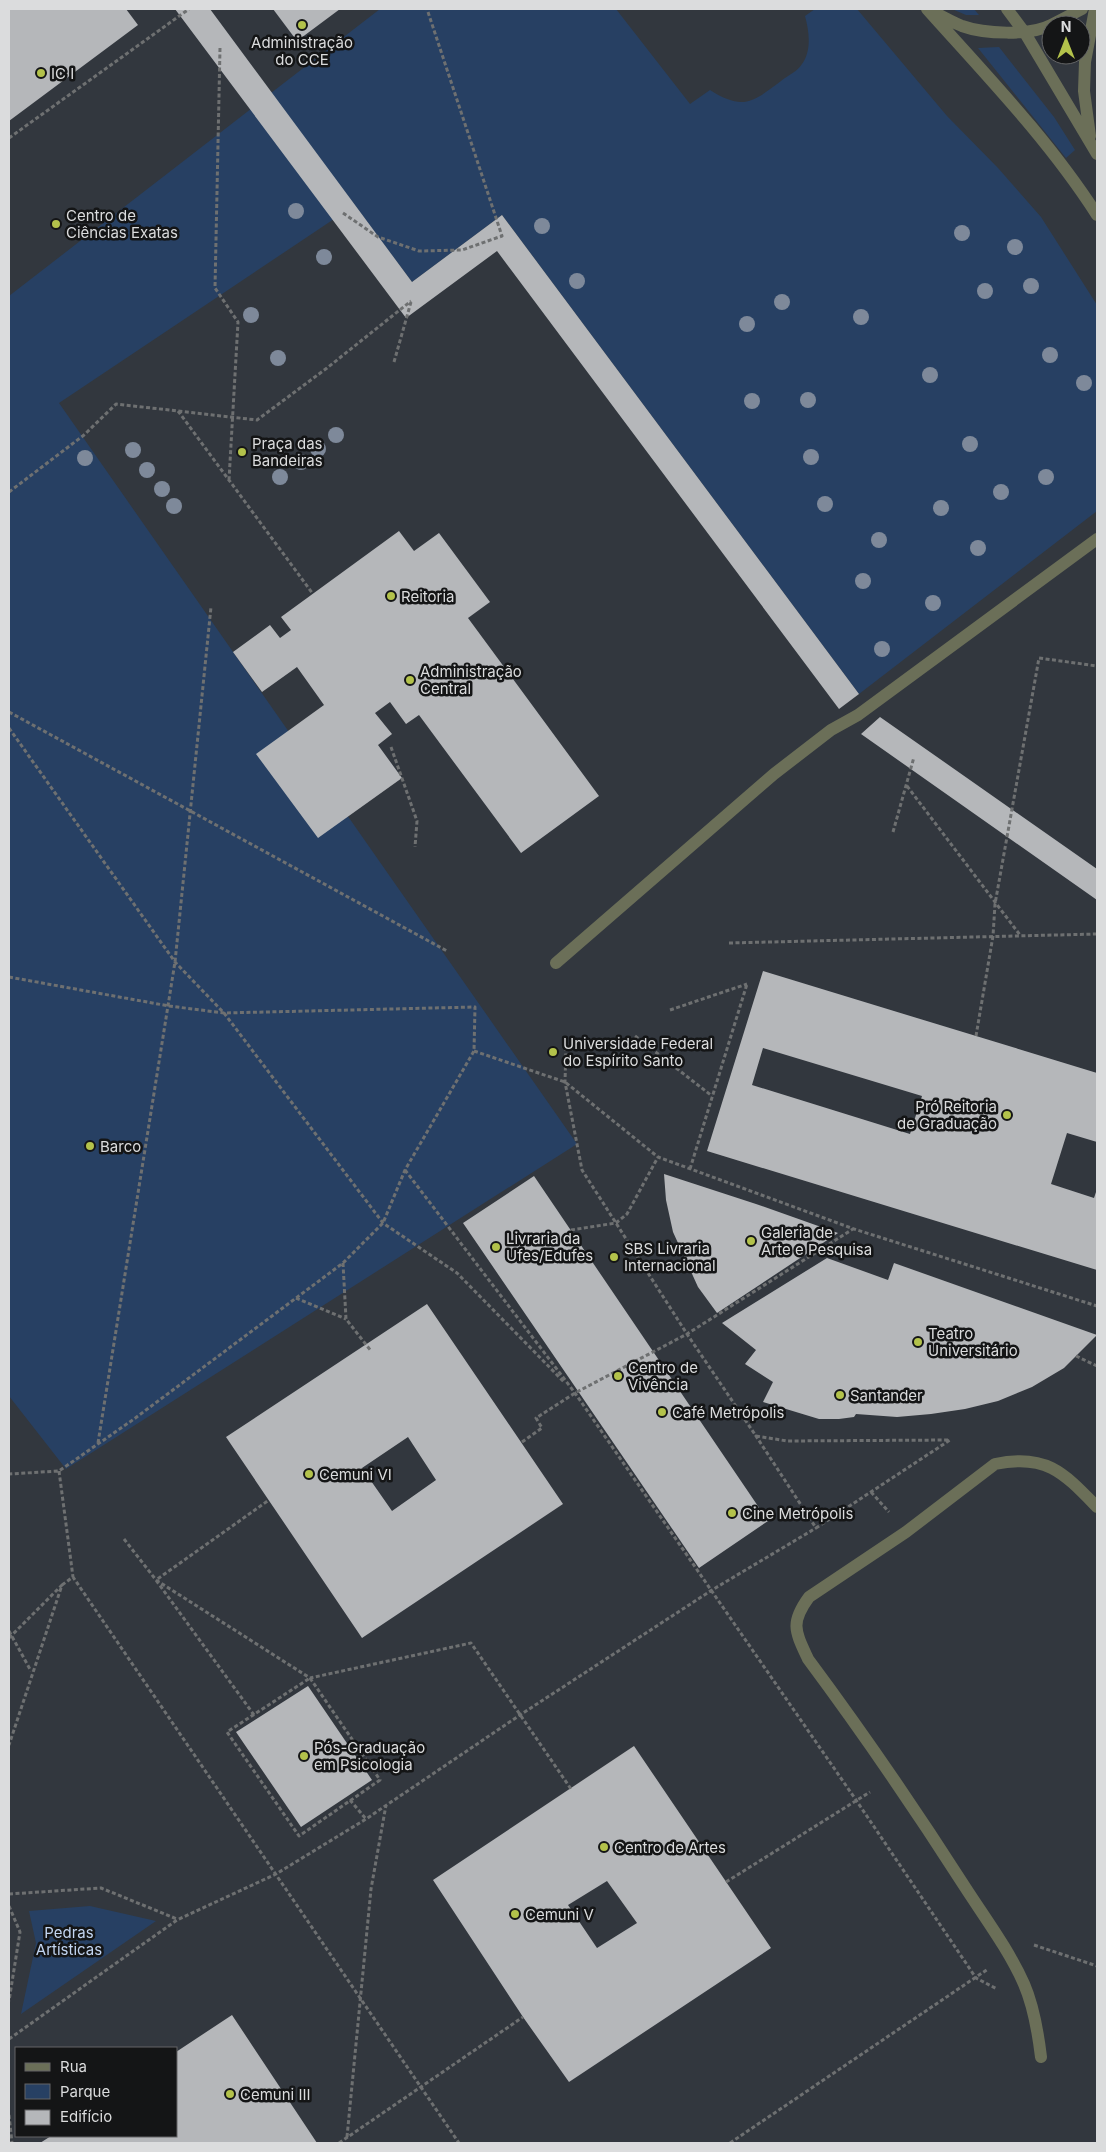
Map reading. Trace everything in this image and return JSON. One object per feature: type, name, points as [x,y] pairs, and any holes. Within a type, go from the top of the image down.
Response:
[{"type":"street","points":[[927,9],[964,27],[1025,33],[1041,28]]},
{"type":"street","points":[[927,9],[1022,117],[1062,166],[1097,215]]},
{"type":"street","points":[[1007,9],[1025,33],[1097,154]]},
{"type":"street","points":[[1070,15],[1082,9]]},
{"type":"street","points":[[1091,141],[1084,91],[1085,62],[1095,9]]},
{"type":"street","points":[[556,963],[788,763],[831,730],[858,715],[1097,540]]},
{"type":"street","points":[[1041,2057],[1038,2033],[1024,1984],[894,1779],[808,1659],[795,1626],[800,1610],[809,1597],[906,1532],[995,1464],[1013,1461],[1036,1461],[1056,1471],[1074,1484],[1097,1507]]},
{"type":"path","points":[[9,138],[189,9]]},
{"type":"path","points":[[343,213],[378,237],[418,251],[462,250],[502,236],[427,9]]},
{"type":"path","points":[[220,48],[216,288],[238,322],[229,480]]},
{"type":"path","points":[[9,492],[84,435],[116,404],[257,420],[411,302],[394,362]]},
{"type":"path","points":[[178,411],[313,594]]},
{"type":"path","points":[[98,1444],[175,962],[211,607]]},
{"type":"path","points":[[976,1036],[993,936],[995,904],[1039,658],[1097,666]]},
{"type":"path","points":[[9,712],[447,951]]},
{"type":"path","points":[[9,728],[175,962],[224,1013],[383,1223],[458,1273],[575,1393]]},
{"type":"path","points":[[391,747],[417,821],[415,847]]},
{"type":"path","points":[[893,832],[914,757]]},
{"type":"path","points":[[907,786],[1020,935]]},
{"type":"path","points":[[729,943],[1020,935],[1097,935]]},
{"type":"path","points":[[9,978],[169,1006],[224,1013],[475,1007],[474,1050],[405,1170],[383,1223],[343,1262],[98,1444],[58,1471],[9,1474]]},
{"type":"path","points":[[670,1010],[747,984],[690,1169]]},
{"type":"path","points":[[635,1036],[712,1096]]},
{"type":"path","points":[[566,1047],[565,1082],[582,1170],[816,1528]]},
{"type":"path","points":[[474,1050],[565,1082],[658,1157],[854,1229],[1097,1306]]},
{"type":"path","points":[[571,1230],[616,1223],[627,1214],[658,1157]]},
{"type":"path","points":[[405,1170],[575,1393],[856,1800],[976,1978],[1032,2008]]},
{"type":"path","points":[[522,1442],[542,1428],[536,1418],[575,1393],[688,1334],[854,1229]]},
{"type":"path","points":[[343,1262],[346,1319]]},
{"type":"path","points":[[295,1298],[346,1319],[371,1351]]},
{"type":"path","points":[[1076,1356],[1097,1366]]},
{"type":"path","points":[[9,2039],[177,1920],[276,1874],[366,1819],[520,1714],[712,1590],[816,1528],[950,1440],[787,1441],[756,1436]]},
{"type":"path","points":[[58,1471],[73,1577],[276,1874],[418,2087],[459,2143]]},
{"type":"path","points":[[156,1580],[269,1500]]},
{"type":"path","points":[[124,1539],[254,1714]]},
{"type":"path","points":[[11,1637],[62,1585],[73,1577]]},
{"type":"path","points":[[156,1580],[310,1678],[380,1780],[299,1836],[227,1732],[310,1678],[471,1643],[571,1789]]},
{"type":"path","points":[[9,1745],[62,1585]]},
{"type":"path","points":[[9,1631],[32,1672]]},
{"type":"path","points":[[726,1882],[856,1800],[894,1779]]},
{"type":"path","points":[[350,1800],[366,1819]]},
{"type":"path","points":[[347,2137],[371,1889],[386,1805]]},
{"type":"path","points":[[9,1894],[101,1888],[177,1920]]},
{"type":"path","points":[[9,1906],[20,1932],[9,2001]]},
{"type":"path","points":[[730,2143],[1028,1943],[1097,1966]]},
{"type":"path","points":[[339,2143],[418,2087],[523,2017]]},
{"type":"path","points":[[9,2115],[12,2143]]},
{"type":"shaded area","name":"Universidade Federal do Espírito Santo","points":[[9,9],[1097,9],[1097,2143],[9,2143]]},
{"type":"green space","points":[[380,9],[616,9],[690,104],[710,90],[721,97],[740,102],[755,99],[798,69],[802,64],[807,53],[809,40],[805,16],[815,9],[857,9],[947,116],[998,168],[1041,217],[1097,305],[1097,511],[859,694],[502,215],[412,282],[271,93]]},
{"type":"green space","points":[[952,9],[974,9],[979,15],[966,15]]},
{"type":"green space","points":[[999,47],[1054,117],[1075,150],[1066,158],[978,48]]},
{"type":"green space","points":[[260,102],[343,213],[59,403],[577,1144],[66,1469],[9,1396],[9,296]]},
{"type":"green space","name":"Pedras Artísticas","points":[[90,1906],[156,1921],[21,2014],[36,1943],[29,1911]]},
{"type":"building","name":"IC I","points":[[9,9],[126,9],[138,25],[9,121]]},
{"type":"building","points":[[175,9],[210,9],[412,282],[502,215],[859,694],[839,709],[497,251],[406,318]]},
{"type":"building","name":"Administração do CCE","points":[[273,9],[340,9],[297,41]]},
{"type":"building","name":"Administração Central","points":[[399,531],[414,551],[439,533],[490,602],[468,618],[599,796],[521,853],[419,715],[406,724],[390,702],[375,713],[392,734],[378,745],[402,778],[318,838],[256,754],[324,705],[297,667],[262,692],[233,652],[270,625],[280,638],[291,630],[281,617]]},
{"type":"building","points":[[880,717],[1097,869],[1097,900],[861,734]]},
{"type":"building","name":"Pró Reitoria de Graduação","points":[[763,971],[1097,1073],[1097,1142],[1067,1133],[1051,1184],[1094,1198],[1097,1189],[1097,1270],[707,1151]],"holes":[[[763,1048],[922,1096],[910,1134],[752,1085]]]},
{"type":"building","name":"Galeria de Arte e Pesquisa","points":[[664,1174],[838,1233],[717,1313],[698,1287],[673,1232],[666,1200]]},
{"type":"building","name":"Centro de Vivência","points":[[534,1176],[768,1521],[699,1568],[463,1223]]},
{"type":"building","name":"Teatro Universitário","points":[[827,1258],[888,1280],[894,1263],[1097,1335],[1064,1368],[1032,1387],[998,1401],[965,1409],[897,1417],[856,1414],[854,1417],[819,1419],[763,1402],[773,1382],[745,1364],[756,1350],[722,1323]]},
{"type":"building","name":"Cemuni VI","points":[[427,1304],[563,1504],[362,1638],[226,1437]],"holes":[[[408,1437],[436,1480],[392,1511],[362,1468]]]},
{"type":"building","name":"Pós-Graduação em Psicologia","points":[[308,1686],[372,1780],[301,1827],[236,1732]]},
{"type":"building","name":"Cemuni V","points":[[634,1746],[771,1948],[569,2082],[523,2017],[433,1880]],"holes":[[[607,1881],[637,1923],[597,1948],[568,1905]]]},
{"type":"building","name":"Cemuni III","points":[[232,2015],[317,2143],[40,2143],[49,2137],[178,2137],[178,2051]]},
{"type":"place","name":"Administração do CCE","points":[[302,25]]},
{"type":"place","name":"IC I","points":[[41,73]]},
{"type":"place","name":"Centro de Ciências Exatas","points":[[56,224]]},
{"type":"place","name":"Praça das Bandeiras","points":[[242,452]]},
{"type":"place","name":"Reitoria","points":[[391,596]]},
{"type":"place","name":"Administração Central","points":[[410,680]]},
{"type":"place","name":"Universidade Federal do Espírito Santo","points":[[553,1052]]},
{"type":"place","name":"Pró Reitoria de Graduação","points":[[1007,1115]]},
{"type":"place","name":"Barco","points":[[90,1146]]},
{"type":"place","name":"Galeria de Arte e Pesquisa","points":[[751,1241]]},
{"type":"place","name":"Livraria da Ufes/Edufes","points":[[496,1247]]},
{"type":"place","name":"SBS Livraria Internacional","points":[[614,1257]]},
{"type":"place","name":"Teatro Universitário","points":[[918,1342]]},
{"type":"place","name":"Centro de Vivência","points":[[618,1376]]},
{"type":"place","name":"Santander","points":[[840,1395]]},
{"type":"place","name":"Café Metrópolis","points":[[662,1412]]},
{"type":"place","name":"Cemuni VI","points":[[309,1474]]},
{"type":"place","name":"Cine Metrópolis","points":[[732,1513]]},
{"type":"place","name":"Pós-Graduação em Psicologia","points":[[304,1756]]},
{"type":"place","name":"Centro de Artes","points":[[604,1847]]},
{"type":"place","name":"Cemuni V","points":[[515,1914]]},
{"type":"place","name":"Cemuni III","points":[[230,2094]]}]
